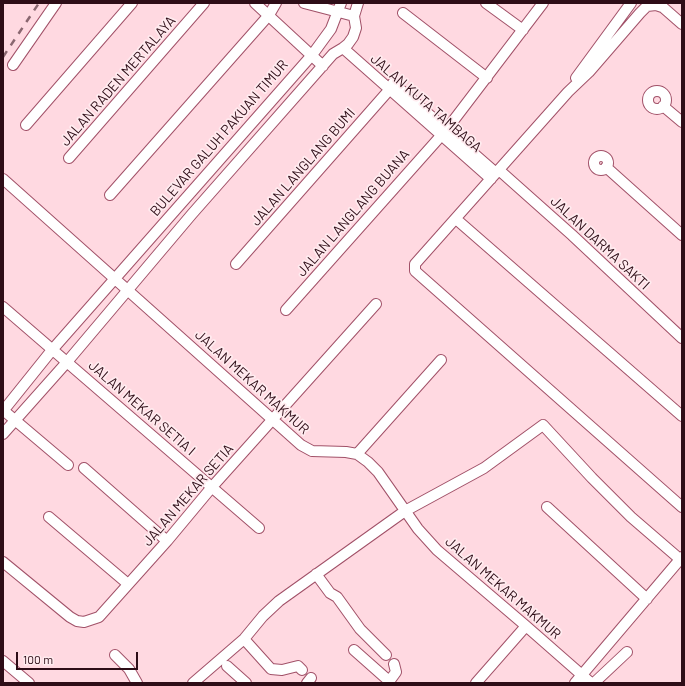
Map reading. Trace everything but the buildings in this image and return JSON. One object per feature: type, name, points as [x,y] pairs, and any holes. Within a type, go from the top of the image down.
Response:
[{"type":"street","points":[[13,65],[56,3]]},
{"type":"street","points":[[26,125],[132,3]]},
{"type":"street","name":"JALAN RADEN MERTALAYA","points":[[69,158],[204,3]]},
{"type":"street","points":[[255,3],[323,66]]},
{"type":"street","points":[[110,195],[269,15],[276,3]]},
{"type":"street","points":[[304,3],[340,8],[354,16]]},
{"type":"street","points":[[3,434],[68,362],[192,214],[333,54],[346,46],[353,37],[356,28],[354,16],[358,3]]},
{"type":"street","points":[[486,3],[523,30]]},
{"type":"street","name":"JALAN LANGLANG BUANA","points":[[286,310],[444,132],[487,78],[543,3]]},
{"type":"street","points":[[568,92],[578,74],[631,3]]},
{"type":"street","points":[[682,24],[660,5],[647,6],[589,72],[568,92],[415,264],[415,270],[682,507]]},
{"type":"street","name":"BULEVAR GALUH PAKUAN TIMUR","points":[[3,410],[52,350],[328,36],[340,8]]},
{"type":"street","points":[[403,13],[487,78]]},
{"type":"street","name":"JALAN KUTA TAMBAGA","points":[[346,46],[390,89],[495,174]]},
{"type":"street","name":"JALAN KUTA TAMBAGA","points":[[346,46],[444,132]]},
{"type":"street","name":"JALAN LANGLANG BUMI","points":[[236,264],[390,89]]},
{"type":"street","points":[[663,106],[682,122]]},
{"type":"street","points":[[606,167],[682,235]]},
{"type":"street","name":"JALAN DARMA SAKTI","points":[[495,174],[572,235],[682,338]]},
{"type":"street","name":"JALAN MEKAR MAKMUR","points":[[3,179],[307,449],[312,451],[346,452],[357,454],[368,462],[378,472],[405,510],[437,550],[591,683]]},
{"type":"street","points":[[180,204],[192,214]]},
{"type":"street","points":[[456,219],[682,416]]},
{"type":"street","name":"JALAN MEKAR SETIA","points":[[3,562],[70,617],[77,621],[84,622],[99,617],[167,541],[212,487],[274,420],[376,304]]},
{"type":"street","name":"JALAN MEKAR SETIA I","points":[[3,307],[260,528]]},
{"type":"street","points":[[357,454],[441,360]]},
{"type":"street","points":[[3,410],[68,465]]},
{"type":"street","points":[[193,683],[244,639],[269,610],[316,574],[405,510],[484,468],[543,425],[592,478],[632,517],[681,559],[575,683]]},
{"type":"street","points":[[84,468],[167,541]]},
{"type":"street","points":[[547,507],[647,598]]},
{"type":"street","points":[[49,517],[128,584]]},
{"type":"street","points":[[316,574],[330,593],[337,597],[360,629],[386,655]]},
{"type":"street","points":[[476,683],[526,626]]},
{"type":"street","points":[[244,639],[271,669],[282,670],[298,666],[302,670]]},
{"type":"street","points":[[354,650],[389,682],[396,672],[394,664]]},
{"type":"street","points":[[594,683],[627,652]]},
{"type":"street","points":[[115,655],[129,669],[138,683]]},
{"type":"street","points":[[3,662],[29,683]]},
{"type":"street","points":[[227,666],[246,683]]},
{"type":"railway","points":[[3,57],[39,3]]}]
